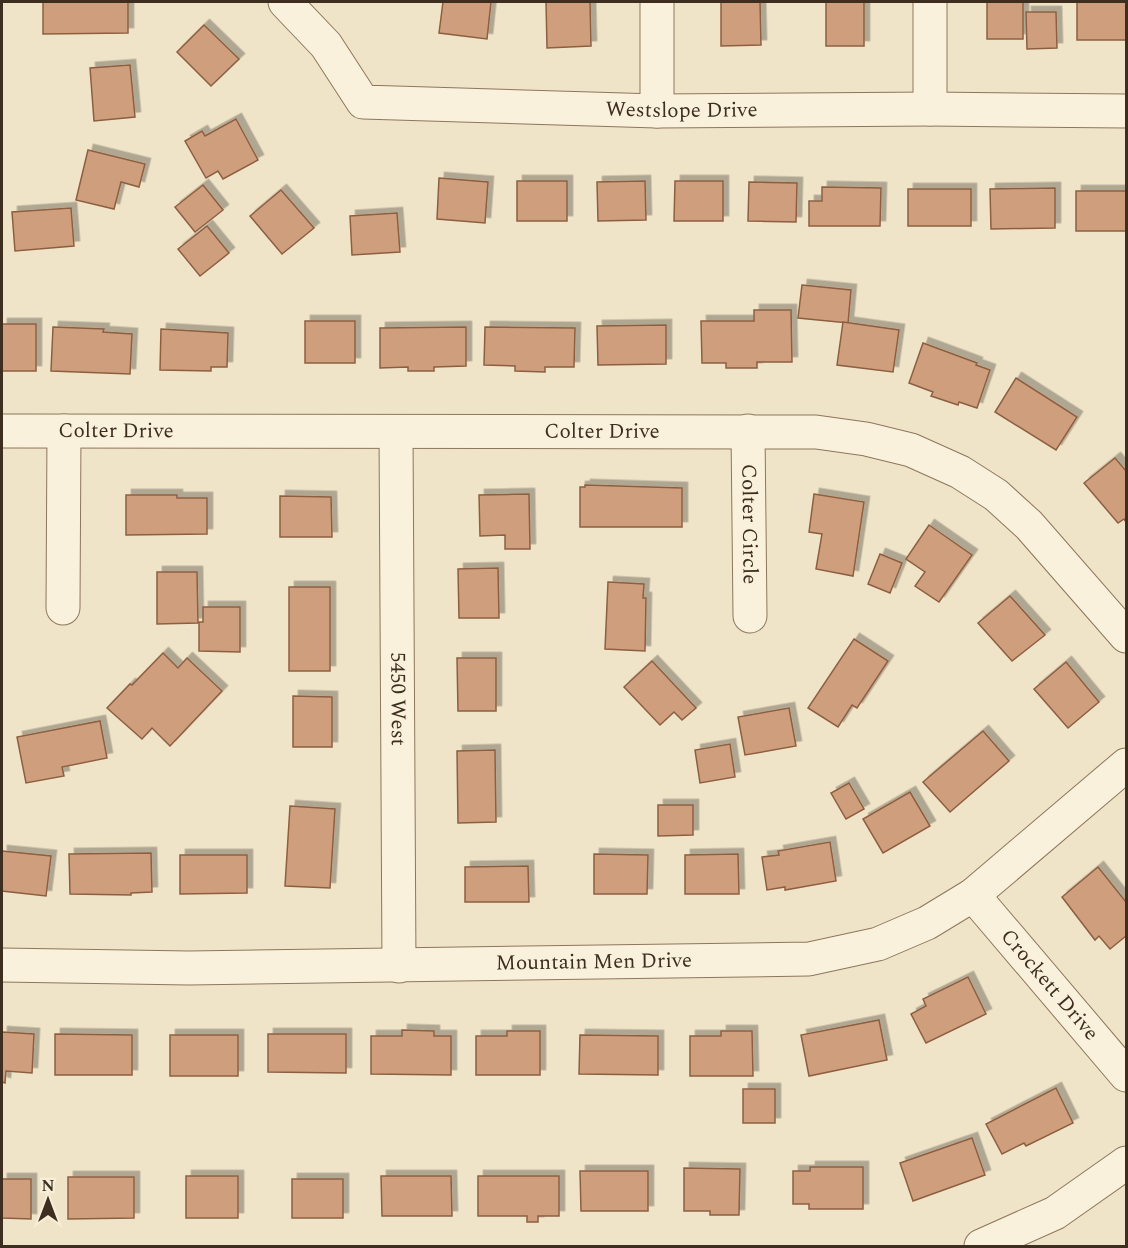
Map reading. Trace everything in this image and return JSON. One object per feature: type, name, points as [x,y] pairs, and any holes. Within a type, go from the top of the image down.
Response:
[{"type":"street","name":"Westslope Drive","points":[[285,2],[326,45],[363,102],[657,111],[930,109],[1126,111]]},
{"type":"street","points":[[657,2],[657,111]]},
{"type":"street","points":[[930,2],[930,109]]},
{"type":"street","name":"Colter Drive","points":[[2,431],[748,431],[816,432],[866,439],[911,450],[960,472],[996,495],[1029,525],[1126,636]]},
{"type":"street","points":[[63,608],[64,431]]},
{"type":"street","name":"Colter Circle","points":[[748,431],[750,616]]},
{"type":"street","name":"5450 West","points":[[396,432],[399,966]]},
{"type":"street","name":"Mountain Men Drive","points":[[2,965],[189,968],[808,959],[878,944],[927,923],[973,895],[1126,765]]},
{"type":"street","name":"Crockett Drive","points":[[973,895],[1126,1075]]},
{"type":"street","points":[[981,1246],[1055,1213],[1126,1163]]},
{"type":"building","points":[[43,2],[128,2],[128,33],[43,34]]},
{"type":"building","points":[[443,2],[491,2],[487,39],[439,33]]},
{"type":"building","points":[[546,2],[590,2],[591,46],[547,48]]},
{"type":"building","points":[[721,2],[760,2],[761,45],[721,46]]},
{"type":"building","points":[[826,2],[864,2],[864,46],[826,46]]},
{"type":"building","points":[[987,2],[1023,2],[1023,39],[987,39]]},
{"type":"building","points":[[1077,2],[1126,2],[1126,40],[1077,40]]},
{"type":"building","points":[[1026,12],[1056,12],[1057,48],[1027,49]]},
{"type":"building","points":[[204,25],[239,59],[211,86],[177,52]]},
{"type":"building","points":[[130,65],[135,117],[94,121],[90,68]]},
{"type":"building","points":[[236,119],[258,160],[223,179],[218,171],[206,178],[185,141],[202,131],[205,136]]},
{"type":"building","points":[[88,150],[145,164],[139,187],[121,182],[114,209],[76,200]]},
{"type":"building","points":[[439,178],[488,182],[485,223],[437,219]]},
{"type":"building","points":[[517,181],[567,181],[567,221],[517,221]]},
{"type":"building","points":[[645,181],[646,220],[598,221],[597,182]]},
{"type":"building","points":[[675,181],[723,181],[723,221],[674,221]]},
{"type":"building","points":[[749,182],[797,183],[796,222],[748,221]]},
{"type":"building","points":[[203,185],[223,210],[195,232],[175,207]]},
{"type":"building","points":[[822,187],[881,188],[880,226],[809,226],[809,201],[822,201]]},
{"type":"building","points":[[1055,188],[1055,228],[991,229],[990,189]]},
{"type":"building","points":[[908,189],[971,189],[971,226],[908,226]]},
{"type":"building","points":[[281,190],[314,228],[282,254],[250,216]]},
{"type":"building","points":[[1076,191],[1126,191],[1126,231],[1076,231]]},
{"type":"building","points":[[71,208],[74,246],[15,251],[12,212]]},
{"type":"building","points":[[397,213],[400,252],[352,255],[350,216]]},
{"type":"building","points":[[207,226],[229,253],[200,276],[178,249]]},
{"type":"building","points":[[802,285],[851,290],[848,323],[798,318]]},
{"type":"building","points":[[754,310],[791,310],[792,362],[757,362],[757,368],[726,368],[726,363],[702,363],[701,321],[754,321]]},
{"type":"building","points":[[305,321],[355,321],[355,363],[305,363]]},
{"type":"building","points":[[843,322],[899,330],[893,372],[837,365]]},
{"type":"building","points":[[2,324],[36,324],[36,371],[2,371]]},
{"type":"building","points":[[666,325],[666,364],[598,365],[597,326]]},
{"type":"building","points":[[53,327],[104,329],[103,332],[132,334],[130,374],[51,371]]},
{"type":"building","points":[[466,327],[466,366],[434,367],[434,371],[408,371],[408,367],[380,368],[380,328]]},
{"type":"building","points":[[485,327],[575,328],[574,367],[545,367],[545,372],[515,371],[515,366],[484,365]]},
{"type":"building","points":[[161,329],[228,333],[227,367],[211,367],[211,371],[160,370]]},
{"type":"building","points":[[923,343],[990,370],[977,408],[959,402],[958,405],[931,396],[933,392],[909,383]]},
{"type":"building","points":[[1016,378],[1077,417],[1056,450],[995,412]]},
{"type":"building","points":[[1115,458],[1126,471],[1126,522],[1124,519],[1118,523],[1084,483]]},
{"type":"building","points":[[585,485],[682,488],[682,527],[580,527],[580,487],[585,487]]},
{"type":"building","points":[[529,494],[530,549],[505,549],[505,535],[480,536],[479,495]]},
{"type":"building","points":[[814,494],[864,502],[853,576],[816,569],[822,534],[809,532]]},
{"type":"building","points":[[126,495],[177,495],[177,498],[207,498],[207,534],[126,535]]},
{"type":"building","points":[[280,496],[331,497],[332,537],[280,537]]},
{"type":"building","points":[[929,525],[972,555],[939,602],[915,586],[925,572],[906,559]]},
{"type":"building","points":[[880,554],[902,563],[890,593],[868,584]]},
{"type":"building","points":[[498,568],[499,618],[459,618],[458,569]]},
{"type":"building","points":[[157,572],[197,572],[198,623],[157,624]]},
{"type":"building","points":[[608,582],[644,584],[645,651],[605,649]]},
{"type":"building","points":[[289,587],[330,587],[330,671],[289,671]]},
{"type":"building","points":[[1010,596],[1045,635],[1012,661],[978,623]]},
{"type":"building","points":[[203,607],[240,607],[240,652],[199,651],[199,622],[203,622]]},
{"type":"building","points":[[854,639],[888,661],[857,708],[852,705],[838,727],[808,708]]},
{"type":"building","points":[[163,653],[178,668],[187,658],[222,691],[170,746],[152,728],[142,739],[107,708]]},
{"type":"building","points":[[457,658],[496,658],[496,711],[458,711]]},
{"type":"building","points":[[652,661],[696,708],[682,720],[674,712],[660,725],[624,687]]},
{"type":"building","points":[[1066,662],[1099,702],[1068,728],[1034,689]]},
{"type":"building","points":[[293,696],[332,697],[332,747],[293,747]]},
{"type":"building","points":[[789,708],[796,746],[745,755],[738,717]]},
{"type":"building","points":[[100,721],[107,758],[62,767],[64,776],[26,783],[17,737]]},
{"type":"building","points":[[983,731],[1009,761],[950,812],[923,782]]},
{"type":"building","points":[[730,744],[735,777],[700,783],[695,750]]},
{"type":"building","points":[[495,750],[496,822],[458,823],[457,751]]},
{"type":"building","points":[[849,783],[864,809],[846,819],[831,793]]},
{"type":"building","points":[[910,792],[930,826],[883,853],[863,819]]},
{"type":"building","points":[[658,805],[693,805],[693,835],[658,836]]},
{"type":"building","points":[[290,806],[335,809],[330,888],[285,886]]},
{"type":"building","points":[[830,842],[836,881],[785,890],[785,887],[767,890],[762,857],[779,855],[778,851]]},
{"type":"building","points":[[2,851],[51,856],[46,896],[2,891]]},
{"type":"building","points":[[151,853],[152,892],[131,893],[131,895],[70,894],[69,854]]},
{"type":"building","points":[[594,854],[648,855],[647,894],[594,894]]},
{"type":"building","points":[[738,854],[739,894],[685,894],[685,855]]},
{"type":"building","points":[[180,855],[247,855],[247,893],[180,894]]},
{"type":"building","points":[[528,866],[529,902],[465,902],[465,867]]},
{"type":"building","points":[[1098,867],[1126,902],[1126,936],[1110,949],[1099,936],[1095,940],[1062,897]]},
{"type":"building","points":[[968,977],[986,1014],[926,1043],[911,1014],[926,1006],[923,999]]},
{"type":"building","points":[[879,1020],[887,1060],[809,1076],[801,1035]]},
{"type":"building","points":[[402,1030],[434,1031],[434,1036],[451,1036],[451,1075],[371,1074],[371,1036],[402,1036]]},
{"type":"building","points":[[507,1031],[540,1031],[540,1075],[476,1075],[476,1036],[507,1036]]},
{"type":"building","points":[[721,1031],[752,1031],[753,1076],[690,1076],[690,1036],[721,1036]]},
{"type":"building","points":[[2,1032],[34,1034],[32,1073],[6,1071],[5,1083],[2,1082]]},
{"type":"building","points":[[55,1034],[132,1035],[132,1075],[55,1075]]},
{"type":"building","points":[[268,1034],[346,1034],[346,1073],[268,1072]]},
{"type":"building","points":[[170,1035],[238,1035],[238,1076],[170,1076]]},
{"type":"building","points":[[580,1035],[658,1036],[658,1075],[579,1074]]},
{"type":"building","points":[[1056,1088],[1073,1123],[1026,1146],[1024,1143],[1002,1154],[986,1124]]},
{"type":"building","points":[[743,1089],[775,1089],[775,1123],[743,1123]]},
{"type":"building","points":[[972,1138],[985,1175],[913,1201],[900,1163]]},
{"type":"building","points":[[810,1167],[863,1167],[863,1209],[809,1209],[809,1204],[793,1204],[793,1171],[810,1171]]},
{"type":"building","points":[[684,1168],[740,1169],[739,1215],[710,1215],[710,1211],[684,1211]]},
{"type":"building","points":[[580,1171],[648,1171],[648,1211],[581,1211]]},
{"type":"building","points":[[186,1176],[238,1176],[238,1218],[186,1218]]},
{"type":"building","points":[[381,1176],[451,1176],[452,1216],[382,1216]]},
{"type":"building","points":[[478,1176],[559,1176],[559,1216],[538,1216],[538,1222],[527,1222],[527,1216],[478,1216]]},
{"type":"building","points":[[68,1177],[134,1177],[134,1218],[68,1219]]},
{"type":"building","points":[[2,1179],[31,1179],[31,1219],[2,1218]]},
{"type":"building","points":[[292,1179],[343,1179],[343,1218],[292,1218]]}]
